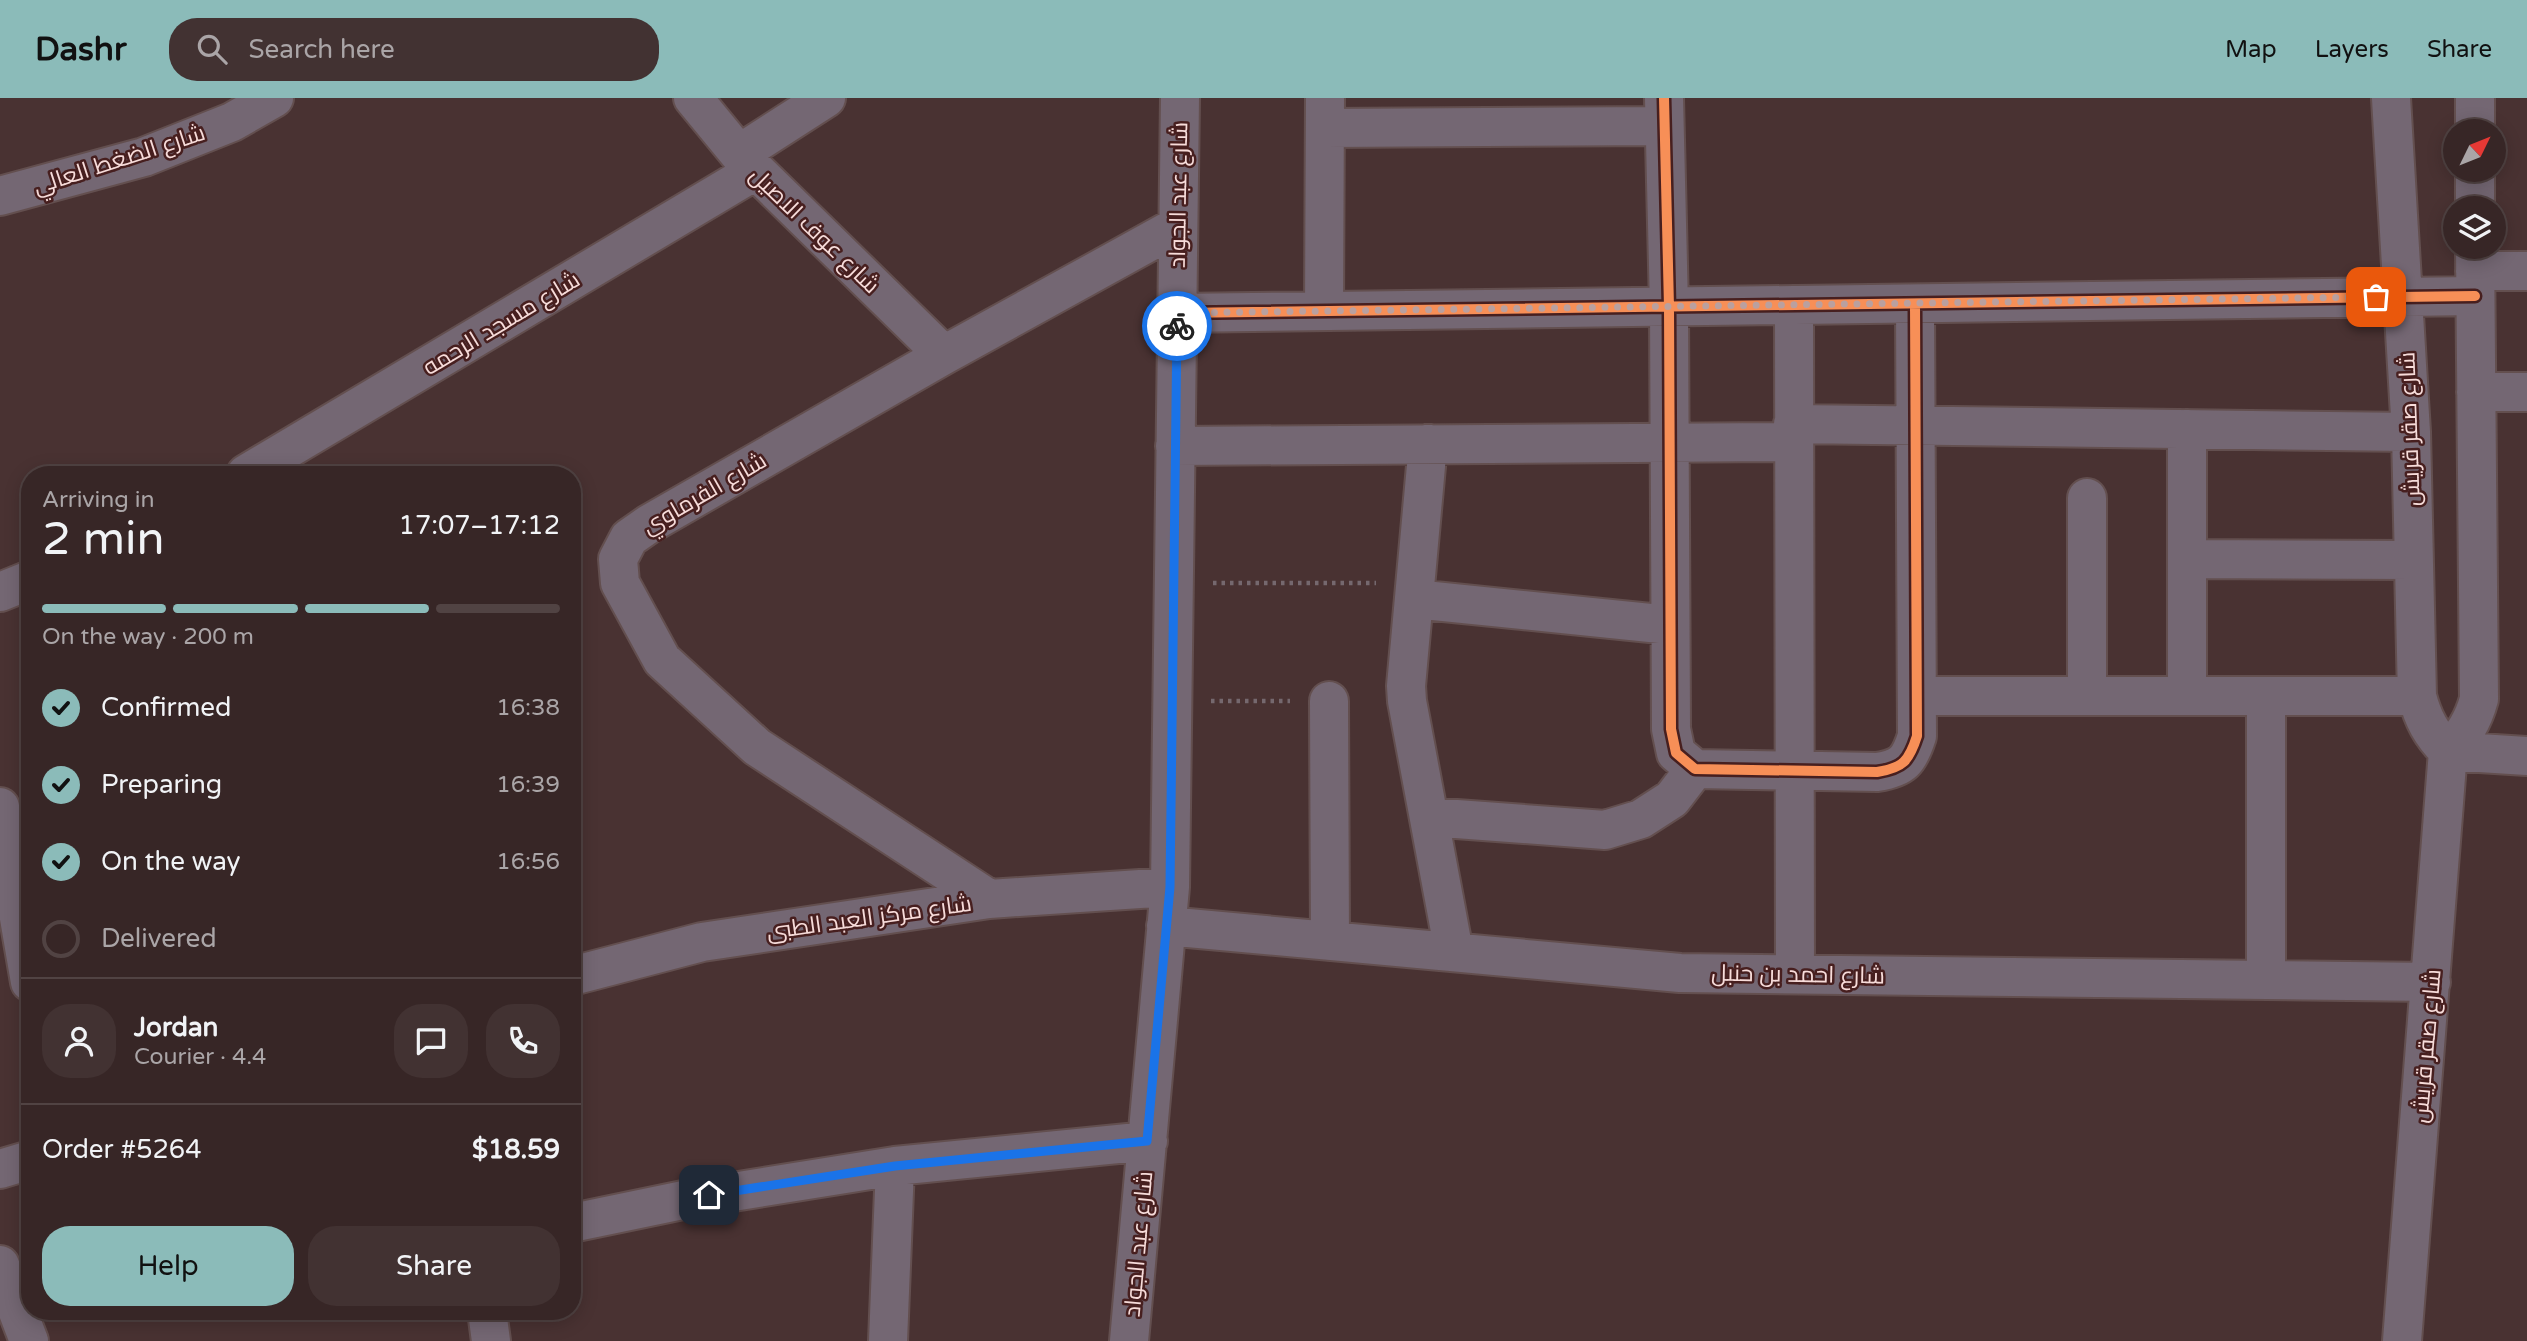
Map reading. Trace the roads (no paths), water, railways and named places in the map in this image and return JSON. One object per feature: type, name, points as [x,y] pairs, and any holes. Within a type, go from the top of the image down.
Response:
[{"type":"street","name":"شارع الضغط العالي","points":[[0,196],[144,156],[232,122],[274,98]]},
{"type":"street","name":"شارع عوف الاصيل","points":[[693,98],[747,163],[944,355]]},
{"type":"street","name":"شارع مسجد الرحمه","points":[[259,466],[747,163],[826,98]]},
{"type":"street","name":"شارع عبد الجواد","points":[[1129,1341],[1170,887],[1180,98]]},
{"type":"street","name":"شارع صقر قريش","points":[[2391,98],[2411,432],[2417,696],[2423,717],[2434,737],[2448,751],[2402,1341]]},
{"type":"street","points":[[2475,98],[2475,119]]},
{"type":"street","points":[[1324,311],[1325,113],[1664,112],[1669,307],[1671,729],[1676,753],[1695,769],[1877,772],[1896,769],[1911,755],[1917,736],[1915,304]]},
{"type":"street","name":"شارع الفرماوي","points":[[989,899],[757,747],[662,660],[620,583],[618,559],[629,538],[649,524],[944,355],[1178,226]]},
{"type":"street","points":[[2448,751],[2463,736],[2473,719],[2479,699],[2475,271]]},
{"type":"street","points":[[1177,313],[2403,297],[2475,271],[2527,271]]},
{"type":"street","points":[[1794,305],[1795,974]]},
{"type":"street","points":[[2476,392],[2527,392]]},
{"type":"street","points":[[1175,446],[1670,442],[1916,425],[2411,432]]},
{"type":"street","points":[[2187,429],[2187,696]]},
{"type":"street","points":[[1428,444],[1407,701],[1454,952]]},
{"type":"street","points":[[2087,498],[2087,695]]},
{"type":"street","points":[[2187,559],[2413,560]]},
{"type":"street","points":[[0,592],[21,584]]},
{"type":"street","points":[[1415,591],[1670,625]]},
{"type":"street","points":[[1917,695],[2417,696]]},
{"type":"street","points":[[2266,696],[2266,980]]},
{"type":"street","points":[[1329,701],[1330,941]]},
{"type":"street","points":[[2448,751],[2527,756]]},
{"type":"street","points":[[1429,817],[1605,830],[1641,820],[1672,799],[1695,769]]},
{"type":"street","points":[[0,807],[6,883],[21,924]]},
{"type":"street","name":"شارع مركز العبد الطبى","points":[[581,974],[702,942],[989,899],[1170,887]]},
{"type":"street","name":"شارع احمد بن حنبل","points":[[1167,926],[1680,973],[2431,982]]},
{"type":"street","points":[[581,1221],[683,1200],[895,1166],[1147,1141]]},
{"type":"street","points":[[0,1169],[21,1163]]},
{"type":"street","points":[[888,1341],[895,1166]]},
{"type":"street","points":[[0,1265],[29,1341]]},
{"type":"street","points":[[488,1320],[491,1341]]}]
